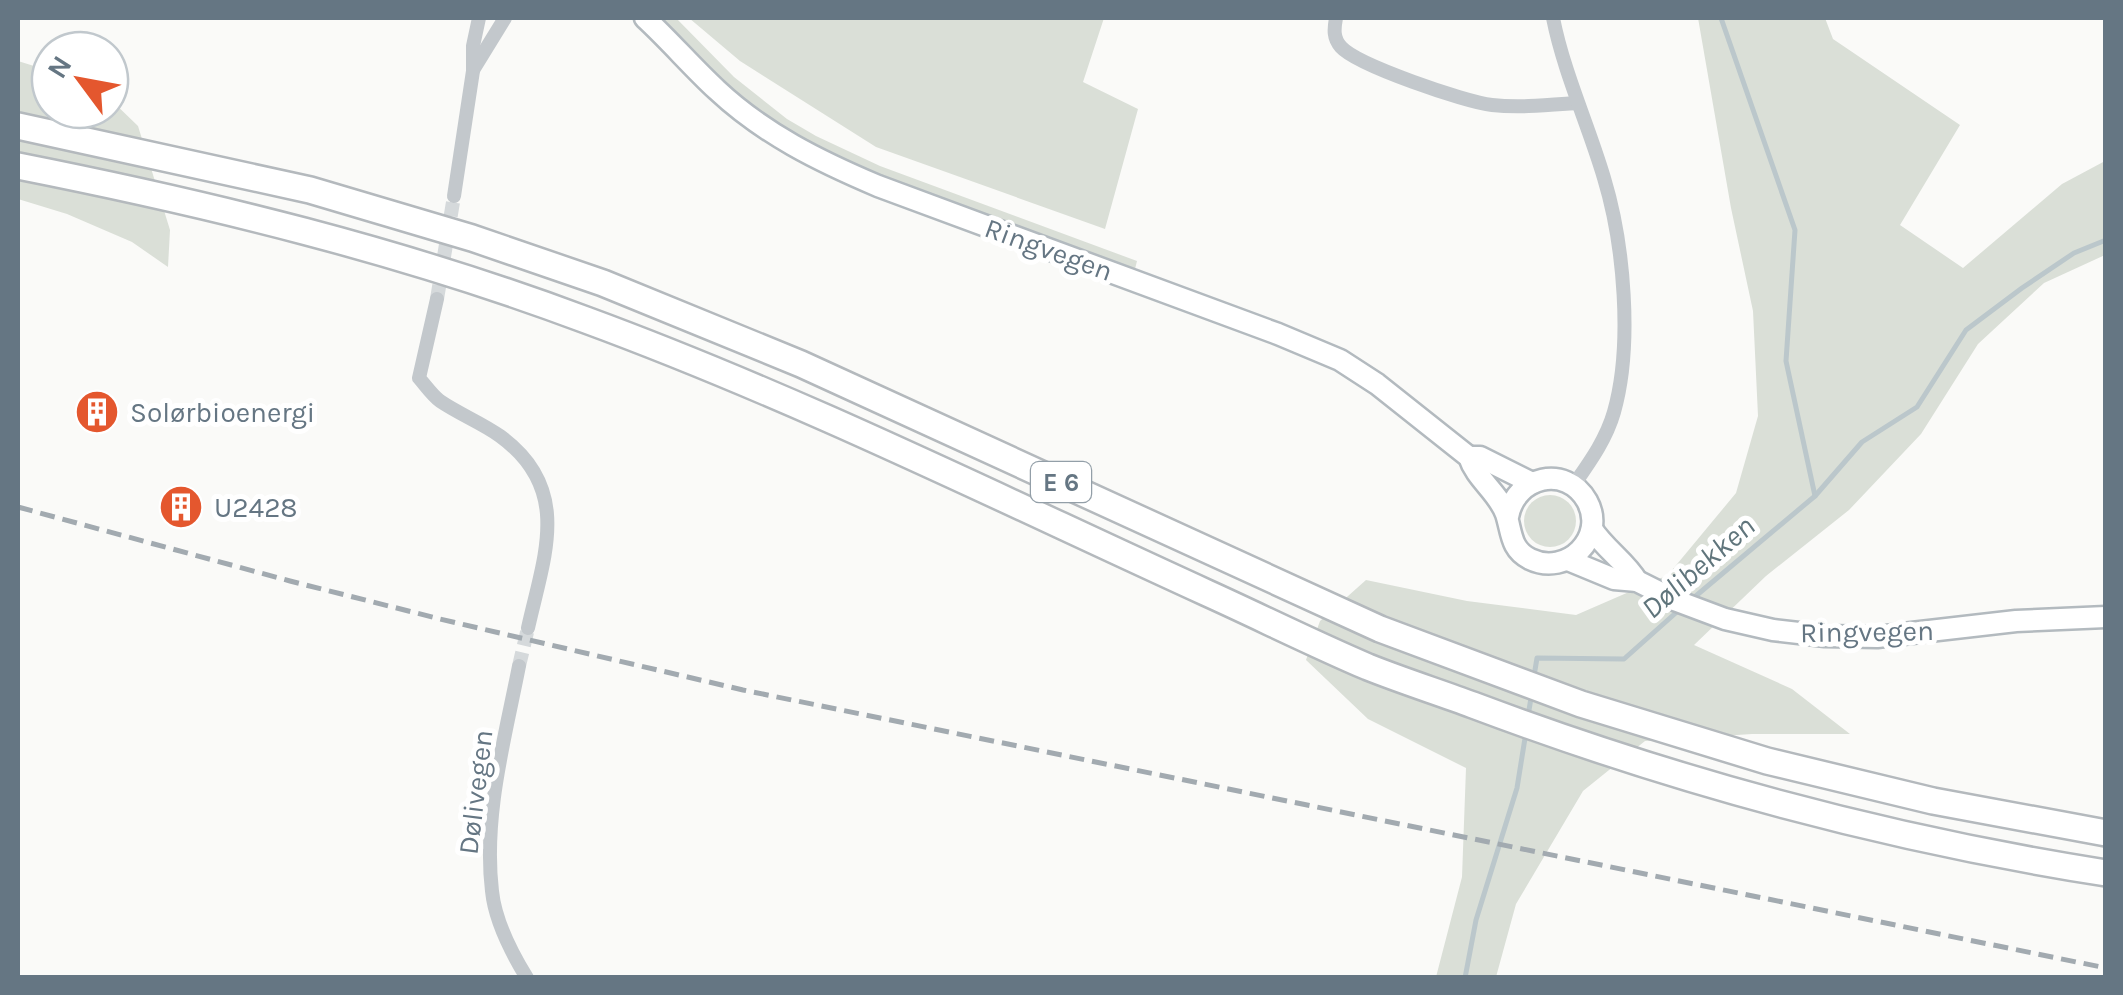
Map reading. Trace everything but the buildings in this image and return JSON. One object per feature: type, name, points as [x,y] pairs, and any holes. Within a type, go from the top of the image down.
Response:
[{"type":"highway","name":"E 6","points":[[18,126],[310,190],[603,282],[801,364],[1380,629],[1582,704],[1768,761],[1933,801],[2106,833]]},
{"type":"highway","name":"E 6","points":[[18,166],[294,228],[463,278],[586,320],[784,400],[1368,666],[1569,741],[1761,800],[1886,832],[2106,873]]},
{"type":"main road","name":"Ringvegen","points":[[645,18],[719,92],[756,122],[819,161],[1340,360],[1469,456],[1480,457],[1532,483]]},
{"type":"main road","name":"Ringvegen","points":[[1469,456],[1472,468],[1508,517]]},
{"type":"main road","points":[[1546,479],[1573,486],[1590,508],[1592,529],[1582,549],[1568,560],[1546,564],[1524,555],[1510,538],[1508,517],[1516,495],[1532,483],[1546,479]]},
{"type":"main road","name":"Ringvegen","points":[[1592,529],[1637,581]]},
{"type":"main road","name":"Ringvegen","points":[[1568,560],[1614,579],[1637,581],[1677,602],[1725,619],[1824,636],[1878,637],[2016,622],[2106,618]]},
{"type":"street","points":[[454,196],[479,18]]},
{"type":"street","points":[[472,71],[505,18]]},
{"type":"street","points":[[1336,18],[1336,40],[1351,55],[1453,95],[1492,105],[1577,104]]},
{"type":"street","points":[[1553,18],[1577,104],[1603,174],[1623,279],[1623,334],[1614,412],[1604,438],[1573,486]]},
{"type":"street","points":[[437,299],[419,378],[438,400],[504,438],[534,471],[545,498],[550,533],[528,628]]},
{"type":"street","name":"Dølivegen","points":[[519,666],[490,842],[492,894],[505,938],[527,978]]},
{"type":"shaded area","points":[[662,18],[676,18],[734,77],[787,119],[816,136],[880,166],[1137,261],[1135,269],[898,181],[801,137],[743,98]]},
{"type":"shaded area","points":[[689,18],[1104,18],[1083,82],[1138,109],[1105,229],[876,147],[740,61]]},
{"type":"shaded area","points":[[1698,18],[1825,18],[1833,39],[1960,125],[1900,225],[1963,268],[2062,184],[2105,161],[2105,255],[2044,283],[1978,344],[1921,434],[1849,510],[1766,576],[1694,645],[1792,689],[1850,734],[1752,734],[1645,741],[1583,791],[1516,904],[1496,977],[1436,977],[1462,877],[1466,768],[1368,719],[1306,660],[1320,621],[1366,580],[1467,601],[1576,615],[1668,575],[1736,493],[1758,416],[1753,311]]},
{"type":"shaded area","points":[[18,61],[30,65],[30,130],[130,130],[130,118],[138,126],[170,230],[168,267],[132,242],[67,214],[18,199]]},
{"type":"shaded area","points":[[1550,495],[1568,503],[1576,521],[1568,539],[1550,547],[1532,539],[1524,521],[1532,503]]},
{"type":"waterway","points":[[1721,18],[1795,230],[1786,361],[1815,496]]},
{"type":"waterway","name":"Dølibekken","points":[[1691,600],[1815,496],[1862,442],[1917,407],[1966,330],[2074,253],[2106,240]]},
{"type":"waterway","name":"Dølibekken","points":[[1534,676],[1537,658],[1624,659],[1679,610]]},
{"type":"waterway","name":"Dølibekken","points":[[1528,716],[1532,692]]},
{"type":"waterway","name":"Dølibekken","points":[[1465,978],[1476,920],[1517,788],[1526,732]]},
{"type":"tunnel","points":[[437,299],[454,196]]},
{"type":"tunnel","points":[[519,666],[528,628]]},
{"type":"railway","points":[[18,507],[440,619],[743,690],[2106,968]]},
{"type":"place","name":"Solørbioenergi","points":[[97,412]]},
{"type":"place","name":"U2428","points":[[181,507]]}]
